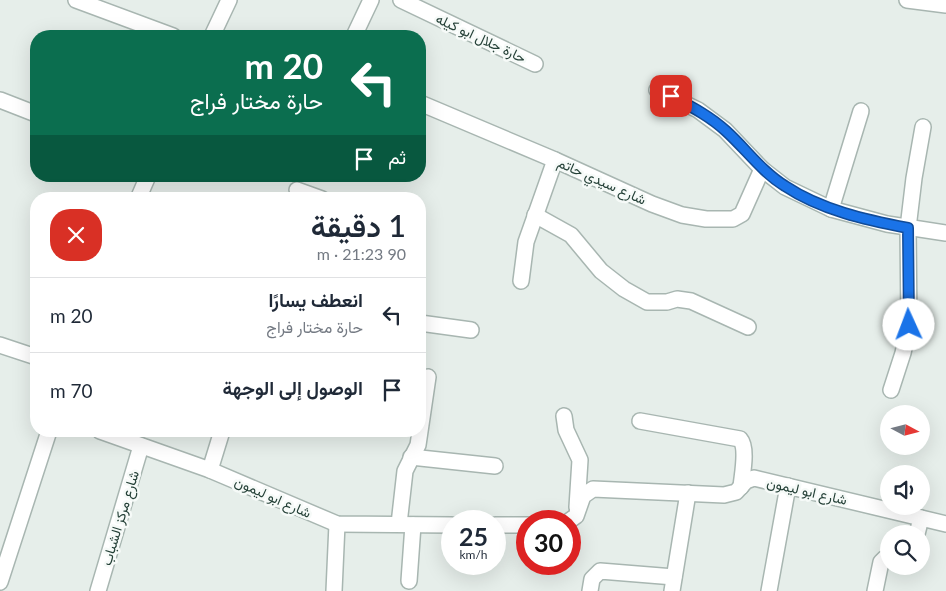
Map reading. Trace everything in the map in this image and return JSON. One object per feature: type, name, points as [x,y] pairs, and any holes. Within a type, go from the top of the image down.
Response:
[{"type":"street","points":[[76,0],[157,30]]},
{"type":"street","points":[[215,30],[229,0]]},
{"type":"street","points":[[357,30],[371,0]]},
{"type":"street","name":"حارة جلال ابو كيله","points":[[401,0],[535,64]]},
{"type":"street","points":[[907,0],[946,5]]},
{"type":"street","points":[[657,90],[698,110],[725,130],[762,168],[785,186],[831,209],[887,224],[946,233]]},
{"type":"street","points":[[1,102],[30,112]]},
{"type":"street","name":"شارع سيدي حاتم","points":[[426,106],[555,160],[652,204],[682,215],[706,219],[734,219],[742,214],[762,168]]},
{"type":"street","points":[[831,209],[861,111]]},
{"type":"street","points":[[891,390],[903,353],[909,325],[908,228],[923,127]]},
{"type":"street","points":[[521,281],[526,242],[555,160]]},
{"type":"street","points":[[535,215],[571,235],[601,271],[624,289],[647,302],[667,302],[677,299],[692,301],[748,327]]},
{"type":"street","points":[[426,324],[471,330]]},
{"type":"street","points":[[0,345],[30,355]]},
{"type":"street","points":[[426,391],[428,377]]},
{"type":"street","points":[[564,416],[566,430],[580,460],[573,510]]},
{"type":"street","points":[[640,421],[740,439],[744,443],[741,487]]},
{"type":"street","points":[[0,582],[47,437]]},
{"type":"street","name":"شارع ابو ليمون","points":[[116,437],[210,470],[337,524],[441,525]]},
{"type":"street","points":[[210,470],[220,437]]},
{"type":"street","points":[[409,581],[405,471],[418,445],[419,437]]},
{"type":"street","name":"شارع مركز الشباب","points":[[98,591],[141,446]]},
{"type":"street","points":[[411,457],[495,466]]},
{"type":"street","name":"شارع ابو ليمون","points":[[576,510],[583,496],[593,489],[724,495],[736,492],[746,481],[754,478],[946,524]]},
{"type":"street","points":[[769,591],[788,486]]},
{"type":"street","points":[[590,591],[592,579],[600,571],[673,584],[688,493]]},
{"type":"street","points":[[919,525],[921,518]]},
{"type":"street","points":[[334,591],[337,524]]},
{"type":"street","points":[[875,591],[880,567]]},
{"type":"route","points":[[671,96],[698,110],[725,130],[762,168],[785,186],[831,209],[908,228],[909,325]]}]
